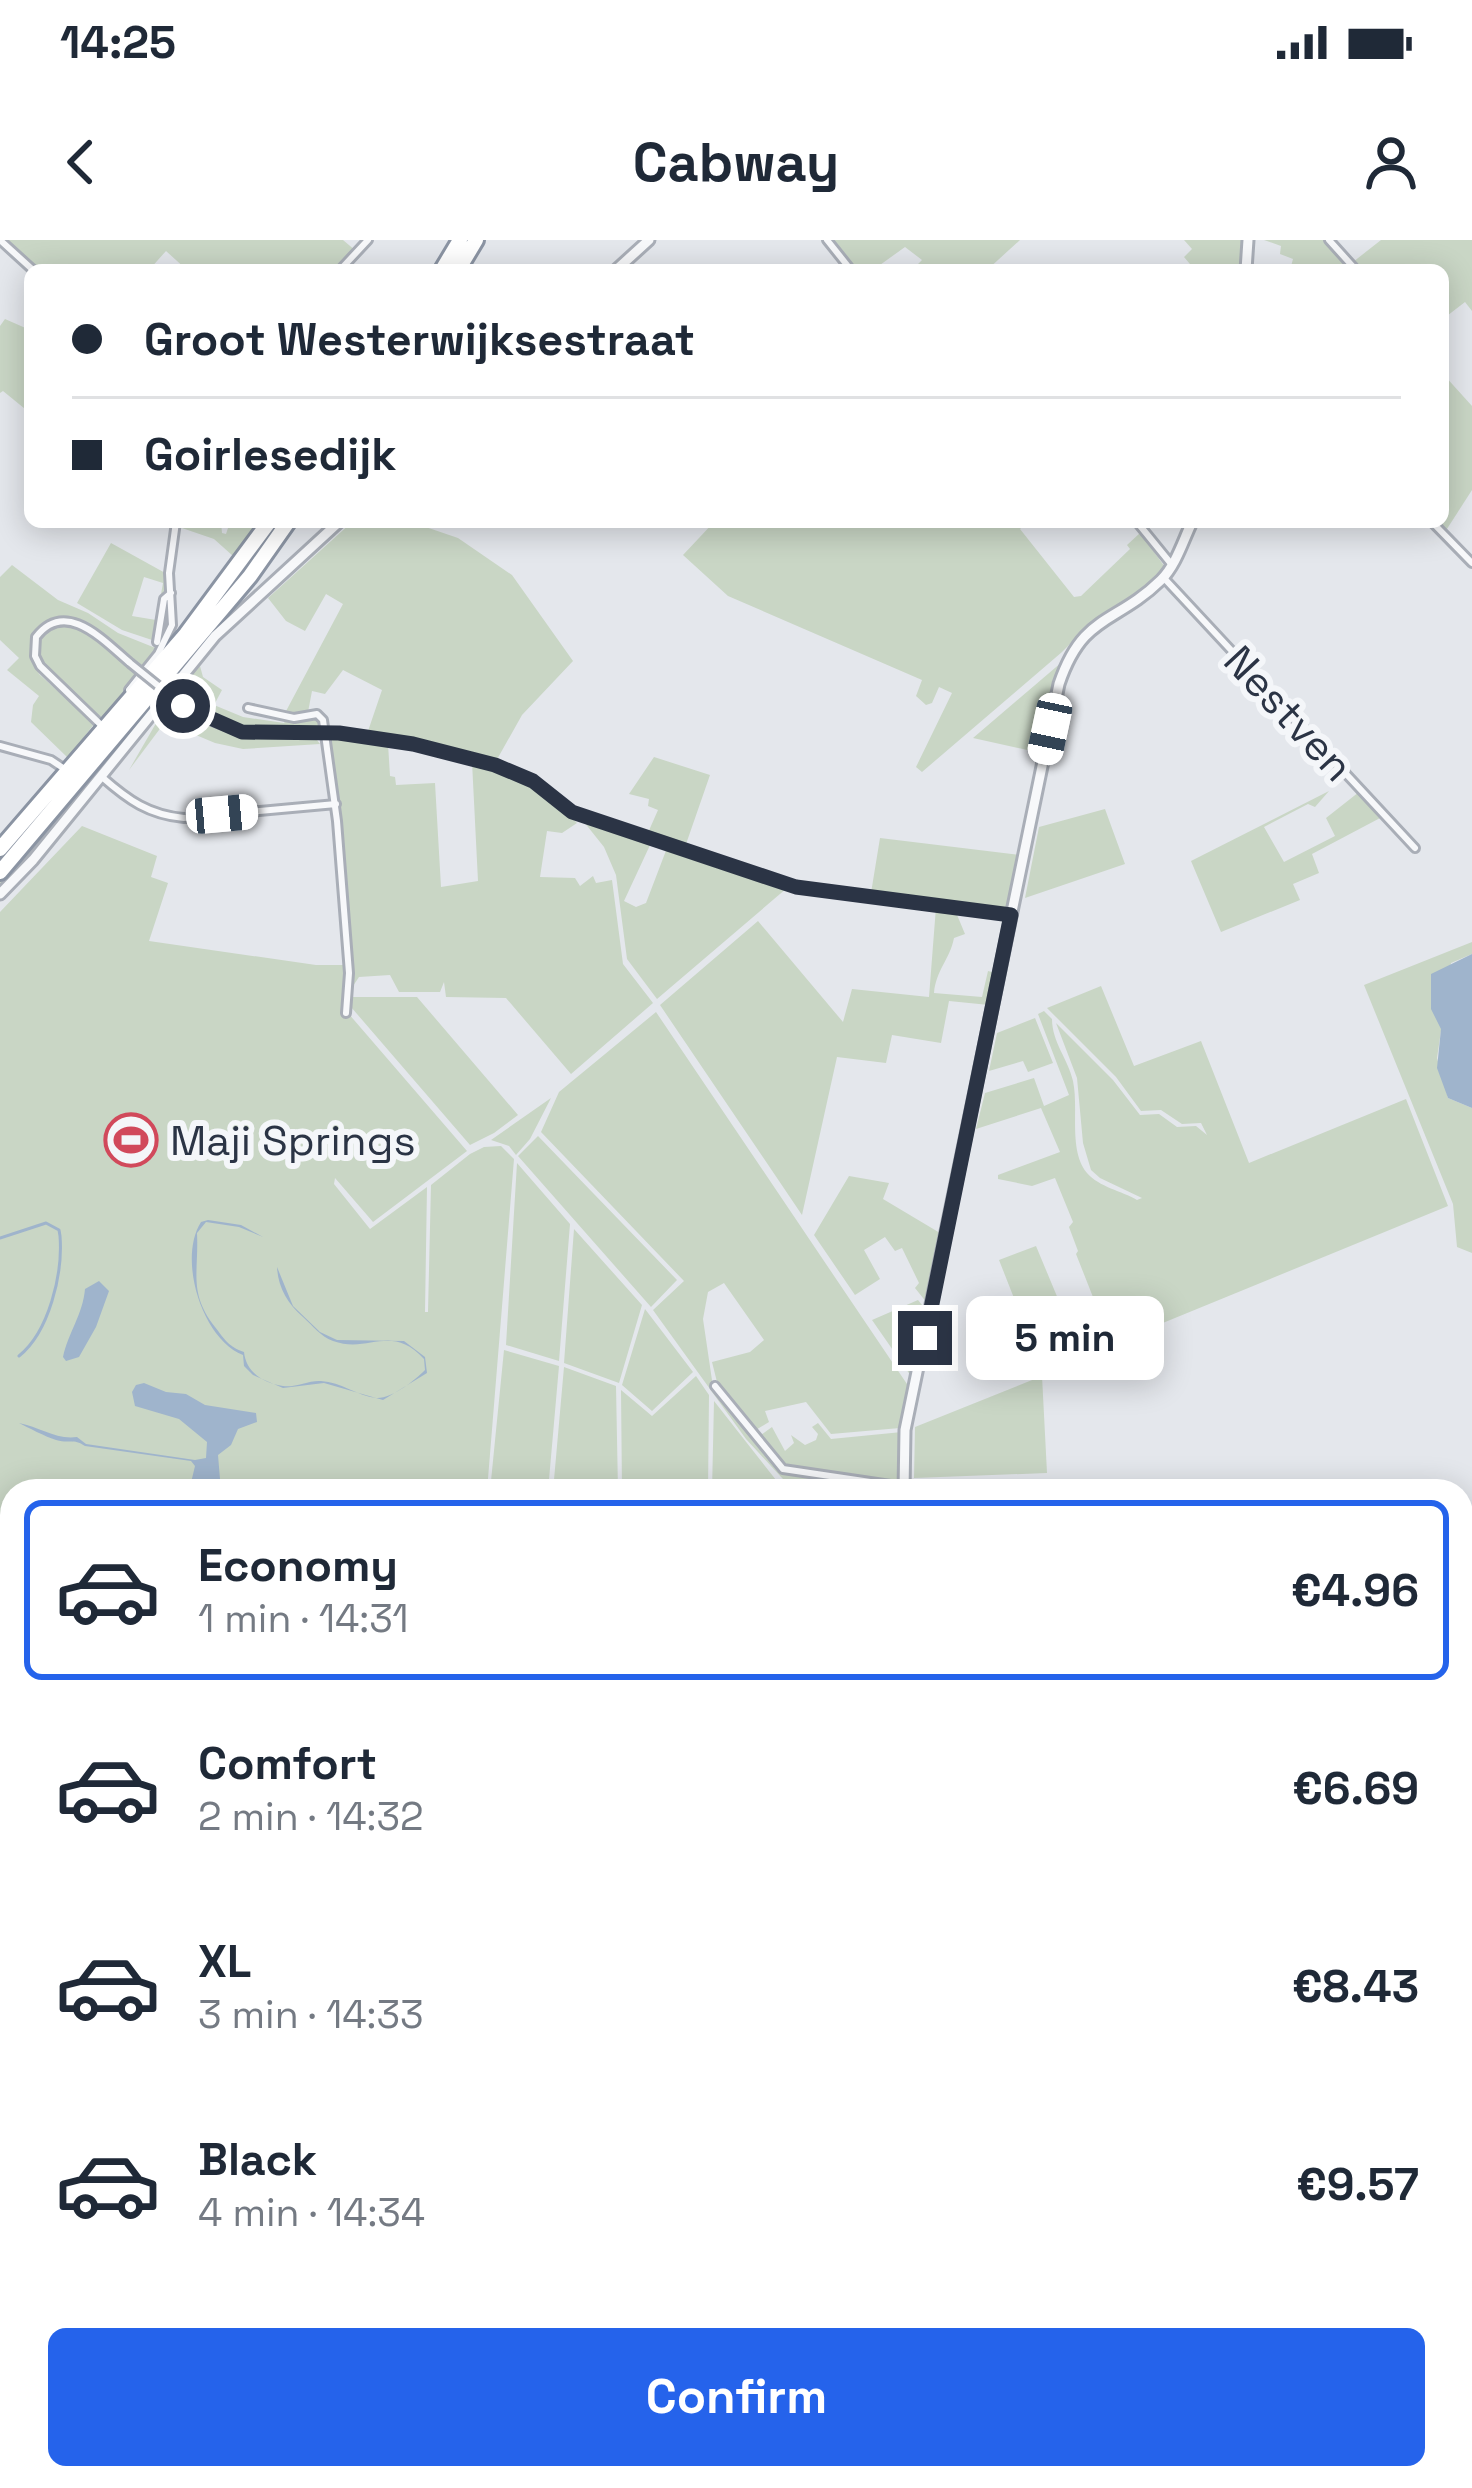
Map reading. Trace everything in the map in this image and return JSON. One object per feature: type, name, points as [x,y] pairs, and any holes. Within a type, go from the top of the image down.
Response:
[{"type":"highway","points":[[0,849],[186,634],[265,528]]},
{"type":"highway","points":[[0,872],[250,576],[284,528]]},
{"type":"street","points":[[346,264],[368,240]]},
{"type":"street","points":[[623,264],[649,240]]},
{"type":"street","points":[[827,240],[846,264]]},
{"type":"street","points":[[1329,240],[1351,264]]},
{"type":"street","points":[[0,241],[27,264]]},
{"type":"street","points":[[13,823],[100,724],[174,615],[169,573],[175,528]]},
{"type":"street","points":[[0,894],[102,777],[214,636],[332,528]]},
{"type":"street","points":[[1142,528],[1172,565]]},
{"type":"street","points":[[904,1479],[905,1430],[1060,685],[1070,653],[1088,631],[1163,578],[1189,528]]},
{"type":"street","points":[[1438,528],[1472,563]]},
{"type":"street","name":"Nestven","points":[[1163,578],[1415,848]]},
{"type":"street","points":[[100,724],[40,667],[36,637],[51,623],[79,623],[172,697],[204,718],[242,732],[324,733],[413,744],[495,765],[533,781],[572,812],[796,887],[1011,915]]},
{"type":"street","points":[[248,708],[294,718],[316,714],[322,720],[336,804],[348,953],[346,1013]]},
{"type":"street","points":[[0,746],[63,768]]},
{"type":"street","points":[[102,777],[139,807],[163,816],[336,804]]},
{"type":"street","points":[[715,1386],[788,1472],[853,1479]]},
{"type":"green space","points":[[4,240],[343,240],[356,251],[344,264],[180,264],[166,251],[154,264],[31,264]]},
{"type":"green space","points":[[833,240],[1020,240],[994,264],[918,264],[922,260],[905,247],[881,264],[852,264]]},
{"type":"green space","points":[[1184,240],[1242,240],[1240,264],[1190,264],[1184,257],[1192,249]]},
{"type":"green space","points":[[1264,240],[1326,240],[1347,264],[1292,264],[1293,259],[1280,254],[1281,246]]},
{"type":"green space","points":[[1381,240],[1472,240],[1472,311],[1465,302],[1449,314],[1449,264],[1353,262]]},
{"type":"green space","points":[[5,319],[24,327],[24,408],[0,393],[0,326]]},
{"type":"green space","points":[[1449,381],[1472,406],[1472,490],[1449,526]]},
{"type":"green space","points":[[182,528],[222,528],[226,534],[228,528],[260,528],[169,644],[233,556],[214,539]]},
{"type":"green space","points":[[345,528],[429,528],[458,538],[512,575],[573,661],[522,715],[495,763],[428,744],[367,734],[382,690],[343,670],[325,694],[312,691],[308,712],[285,713],[343,604],[326,594],[305,631],[286,621],[268,598]]},
{"type":"green space","points":[[708,528],[1021,528],[1074,597],[1081,596],[1130,549],[1127,545],[1140,533],[1165,567],[1152,582],[1094,620],[922,772],[916,767],[952,693],[939,687],[932,703],[926,705],[916,696],[922,680],[728,596],[683,555]]},
{"type":"green space","points":[[111,543],[167,574],[168,592],[161,594],[163,583],[144,577],[132,616],[156,620],[152,640],[122,630],[77,603]]},
{"type":"green space","points":[[12,565],[58,600],[158,649],[143,669],[82,623],[54,621],[39,627],[30,650],[39,674],[94,724],[68,758],[31,722],[39,696],[7,670],[19,658],[0,640],[0,577]]},
{"type":"green space","points":[[65,623],[92,636],[139,674],[102,717],[57,683],[41,660],[41,636]]},
{"type":"green space","points":[[1062,662],[1041,753],[973,738]]},
{"type":"green space","points":[[200,666],[203,677],[222,690],[214,705],[243,717],[284,723],[317,717],[321,727],[317,731],[259,729],[209,715],[174,694]]},
{"type":"green space","points":[[170,699],[205,720],[238,732],[314,736],[320,744],[243,749],[165,722],[129,770]]},
{"type":"green space","points":[[153,704],[83,797],[0,892],[0,882]]},
{"type":"green space","points":[[328,740],[388,744],[390,776],[395,777],[396,785],[435,783],[441,887],[478,881],[472,762],[516,778],[554,801],[577,823],[562,833],[547,831],[540,877],[575,878],[580,886],[593,876],[596,883],[612,880],[623,964],[653,1003],[571,1074],[506,998],[446,997],[444,982],[440,992],[399,992],[390,975],[359,977],[353,986]]},
{"type":"green space","points":[[654,757],[710,775],[685,847],[647,835],[658,810],[648,806],[649,799],[629,794]]},
{"type":"green space","points":[[1329,791],[1315,807],[1308,804],[1264,827],[1284,862],[1335,836],[1326,818],[1359,792],[1382,817],[1312,854],[1319,873],[1293,884],[1300,900],[1221,932],[1191,861]]},
{"type":"green space","points":[[1105,809],[1125,864],[1025,898],[1039,827]]},
{"type":"green space","points":[[584,822],[651,843],[624,901],[636,907],[646,903],[667,848],[787,888],[657,999],[627,959],[616,875],[604,847]]},
{"type":"green space","points":[[82,826],[157,856],[151,877],[168,883],[149,941],[316,965],[347,965],[348,1013],[467,1151],[373,1222],[335,1178],[334,1184],[370,1229],[427,1187],[425,1312],[431,1185],[484,1147],[501,1146],[514,1159],[488,1479],[0,1479],[0,912]]},
{"type":"green space","points":[[880,838],[1020,855],[1009,910],[871,893]]},
{"type":"green space","points":[[936,907],[955,910],[965,934],[954,938],[934,993],[982,997],[988,971],[996,973],[989,1005],[949,1001],[941,1043],[892,1035],[886,1063],[837,1057],[802,1215],[660,1005],[758,921],[843,1022],[852,989],[929,997]]},
{"type":"green space","points":[[1472,942],[1472,954],[1451,963],[1437,1058],[1448,1098],[1472,1108],[1472,1253],[1457,1247],[1453,1204],[1364,985]]},
{"type":"green space","points":[[1101,986],[1134,1066],[1201,1041],[1249,1163],[1406,1099],[1448,1206],[1092,1352],[1086,1339],[1106,1330],[1076,1254],[1069,1227],[1073,1222],[1055,1178],[1032,1186],[998,1179],[998,1175],[1060,1152],[1041,1108],[976,1129],[985,1093],[1034,1078],[1044,1106],[1069,1095],[1038,1014],[1044,1011],[1052,1019],[1073,1081],[1078,1153],[1092,1178],[1137,1200],[1142,1198],[1091,1170],[1083,1143],[1077,1078],[1056,1023],[1113,1080],[1140,1115],[1159,1114],[1177,1127],[1196,1126],[1207,1135],[1201,1123],[1182,1124],[1161,1110],[1141,1111],[1116,1077],[1047,1008]]},
{"type":"green space","points":[[353,997],[417,997],[518,1115],[470,1145],[351,1007]]},
{"type":"green space","points":[[656,1012],[909,1387],[900,1428],[831,1434],[806,1402],[765,1411],[769,1422],[754,1431],[718,1386],[712,1362],[750,1352],[764,1340],[724,1283],[708,1292],[703,1319],[713,1387],[783,1474],[833,1478],[783,1479],[746,1439],[653,1310],[684,1281],[541,1132],[559,1092]]},
{"type":"green space","points":[[1035,1018],[1053,1063],[1028,1072],[1023,1061],[989,1071],[997,1033]]},
{"type":"green space","points":[[551,1098],[516,1155],[509,1146],[491,1140]]},
{"type":"green space","points":[[538,1136],[677,1280],[651,1307],[518,1156]]},
{"type":"green space","points":[[517,1163],[570,1224],[559,1361],[506,1345]]},
{"type":"green space","points":[[849,1176],[889,1183],[883,1199],[940,1233],[927,1303],[915,1288],[919,1283],[902,1248],[895,1251],[885,1237],[864,1250],[880,1279],[855,1295],[814,1235]]},
{"type":"green space","points":[[574,1229],[642,1305],[619,1383],[564,1363]]},
{"type":"green space","points":[[1036,1246],[1081,1354],[1042,1369],[999,1260]]},
{"type":"green space","points":[[918,1300],[927,1311],[913,1379],[872,1320]]},
{"type":"green space","points":[[645,1309],[693,1372],[652,1411],[622,1385]]},
{"type":"green space","points":[[504,1350],[559,1366],[549,1479],[491,1479]]},
{"type":"green space","points":[[564,1367],[616,1386],[618,1479],[554,1479]]},
{"type":"green space","points":[[696,1376],[709,1395],[708,1479],[622,1479],[621,1390],[652,1416]]},
{"type":"green space","points":[[1042,1376],[1047,1473],[914,1478],[915,1427]]},
{"type":"green space","points":[[714,1401],[775,1479],[712,1479]]},
{"type":"green space","points":[[818,1423],[831,1439],[902,1432],[901,1479],[851,1479],[788,1470],[758,1437],[772,1427],[785,1451],[794,1443],[791,1435],[805,1445],[816,1440],[818,1434],[812,1427]]},
{"type":"water","points":[[1472,954],[1472,1108],[1448,1098],[1437,1068],[1441,1029],[1431,1009],[1431,974]]},
{"type":"water","points":[[208,1220],[241,1225],[263,1237],[206,1222],[197,1233],[196,1271],[207,1315],[228,1342],[244,1352],[252,1371],[262,1379],[244,1366],[243,1355],[216,1333],[206,1316],[198,1297],[193,1277],[194,1238],[201,1222]]},
{"type":"water","points":[[277,1267],[293,1306],[320,1332],[337,1340],[404,1341],[425,1357],[427,1373],[406,1386],[425,1370],[424,1359],[401,1343],[346,1344],[324,1336],[297,1312],[288,1300]]},
{"type":"water","points":[[99,1281],[109,1291],[96,1327],[79,1357],[66,1361],[65,1348],[85,1289]]},
{"type":"water","points":[[321,1381],[358,1393],[324,1383],[283,1388],[273,1383],[288,1386]]},
{"type":"water","points":[[136,1385],[186,1394],[205,1405],[256,1413],[257,1422],[238,1429],[231,1445],[218,1455],[220,1479],[192,1479],[195,1466],[191,1461],[60,1441],[19,1423],[77,1437],[86,1444],[206,1458],[207,1442],[179,1419],[135,1406],[132,1392]]},
{"type":"waterway","points":[[0,1238],[46,1223],[59,1230],[60,1236],[52,1301],[38,1332],[19,1356]]},
{"type":"place","name":"Maji Springs","points":[[131,1140]]},
{"type":"route","points":[[183,706],[242,732],[339,733],[413,744],[495,765],[533,781],[572,812],[796,887],[1011,915],[925,1338]]}]
